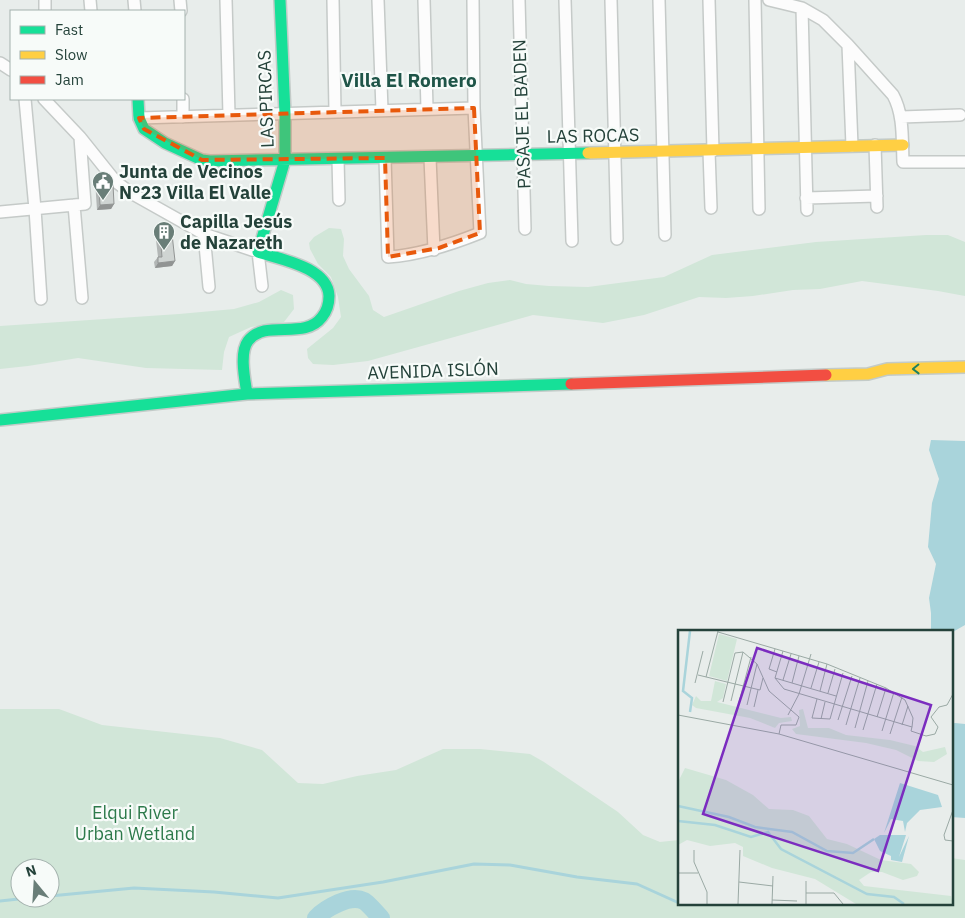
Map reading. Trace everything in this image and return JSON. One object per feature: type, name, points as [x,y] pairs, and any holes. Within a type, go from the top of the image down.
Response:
[{"type":"street","points":[[226,0],[229,115]]},
{"type":"street","name":"LAS PIRCAS","points":[[258,252],[285,160],[280,0]]},
{"type":"street","points":[[333,0],[335,111]]},
{"type":"street","points":[[378,0],[382,110]]},
{"type":"street","points":[[424,0],[428,108]]},
{"type":"street","points":[[385,158],[388,257],[434,250],[480,233],[474,108],[473,0]]},
{"type":"street","name":"PASAJE EL BADEN","points":[[518,0],[525,229]]},
{"type":"street","points":[[565,0],[572,240]]},
{"type":"street","points":[[611,0],[617,239]]},
{"type":"street","points":[[659,0],[665,235]]},
{"type":"street","points":[[709,0],[711,208]]},
{"type":"street","points":[[755,0],[760,209]]},
{"type":"street","points":[[769,0],[802,8],[824,20],[893,95],[898,103],[901,118],[903,162],[965,162]]},
{"type":"street","points":[[802,8],[807,210]]},
{"type":"street","points":[[848,45],[852,146]]},
{"type":"street","points":[[25,100],[35,209],[40,298]]},
{"type":"street","points":[[45,100],[80,137],[116,182],[131,193],[204,234],[304,268],[320,276],[326,283],[329,302],[321,320],[315,325],[306,328],[268,331],[257,334],[249,339],[243,352],[247,394]]},
{"type":"street","points":[[138,100],[138,118],[474,108]]},
{"type":"street","points":[[183,100],[183,117]]},
{"type":"street","points":[[901,118],[960,115]]},
{"type":"street","name":"LAS ROCAS","points":[[138,118],[144,129],[165,143],[202,160],[430,158],[902,144]]},
{"type":"street","points":[[80,137],[79,204],[82,298]]},
{"type":"street","points":[[806,198],[877,202],[875,145]]},
{"type":"street","points":[[430,158],[434,250]]},
{"type":"street","points":[[338,159],[339,200]]},
{"type":"street","points":[[0,212],[79,204]]},
{"type":"street","points":[[204,234],[209,287]]},
{"type":"street","points":[[258,252],[262,286]]},
{"type":"street","name":"AVENIDA ISLÓN","points":[[0,420],[247,394],[868,374],[887,369],[965,367]]},
{"type":"street","name":"AVENIDA ISLÓN","points":[[868,374],[882,379],[965,378]]},
{"type":"highlighted area","points":[[474,108],[480,233],[439,248],[388,257],[385,158],[202,160],[144,129],[139,118]]},
{"type":"green space","points":[[329,228],[341,229],[344,239],[343,256],[349,269],[369,296],[373,310],[384,317],[488,283],[510,280],[526,284],[588,287],[664,277],[712,255],[816,242],[926,235],[948,235],[965,242],[965,296],[862,281],[820,289],[793,290],[753,296],[699,297],[644,315],[603,323],[533,315],[368,361],[333,365],[313,364],[308,358],[307,349],[333,328],[341,317],[338,297],[331,277],[318,264],[309,243],[314,237]]},
{"type":"green space","points":[[281,290],[293,295],[294,309],[284,322],[251,327],[229,337],[224,352],[222,370],[146,368],[78,358],[0,369],[0,326],[234,309],[259,302]]},
{"type":"green space","name":"Elqui River Urban Wetland","points":[[0,709],[59,709],[102,725],[220,738],[262,750],[298,783],[323,784],[396,770],[443,749],[480,749],[530,754],[618,812],[643,835],[660,842],[678,840],[678,906],[952,906],[952,858],[965,860],[965,918],[0,918]]},
{"type":"water","points":[[931,440],[965,441],[965,625],[952,632],[952,630],[931,630],[929,598],[936,564],[928,547],[932,503],[939,479],[929,450]]},
{"type":"water","points":[[952,724],[965,724],[965,818],[952,817]]},
{"type":"building","points":[[98,175],[106,175],[113,185],[114,204],[100,205]]},
{"type":"building","points":[[172,234],[175,261],[158,263],[158,257],[162,257],[160,235]]},
{"type":"waterway","points":[[60,895],[134,888],[214,892],[278,898],[383,882],[474,864],[510,865],[577,877],[637,884],[678,903]]},
{"type":"waterway","points":[[316,918],[332,906],[352,899],[364,901],[381,918]]},
{"type":"waterway","points":[[0,901],[10,900]]},
{"type":"traffic: fast","points":[[247,394],[243,359],[245,346],[248,341],[256,334],[265,331],[305,328],[314,324],[322,317],[329,299],[327,286],[312,271],[289,261],[258,252],[285,160],[280,0]]},
{"type":"traffic: fast","points":[[138,100],[139,118],[144,129],[165,143],[202,160],[210,161],[588,153]]},
{"type":"traffic: fast","points":[[0,420],[247,394],[571,384]]},
{"type":"traffic: slow","points":[[588,153],[903,145]]},
{"type":"traffic: slow","points":[[826,375],[868,374],[887,369],[965,367]]},
{"type":"traffic: jam","points":[[571,384],[826,375]]},
{"type":"place","name":"Junta de Vecinos N°23 Villa El Valle","points":[[103,201]]},
{"type":"place","name":"Capilla Jesús de Nazareth","points":[[164,251]]},
{"type":"district","name":"Villa El Romero","points":[[409,80]]}]
